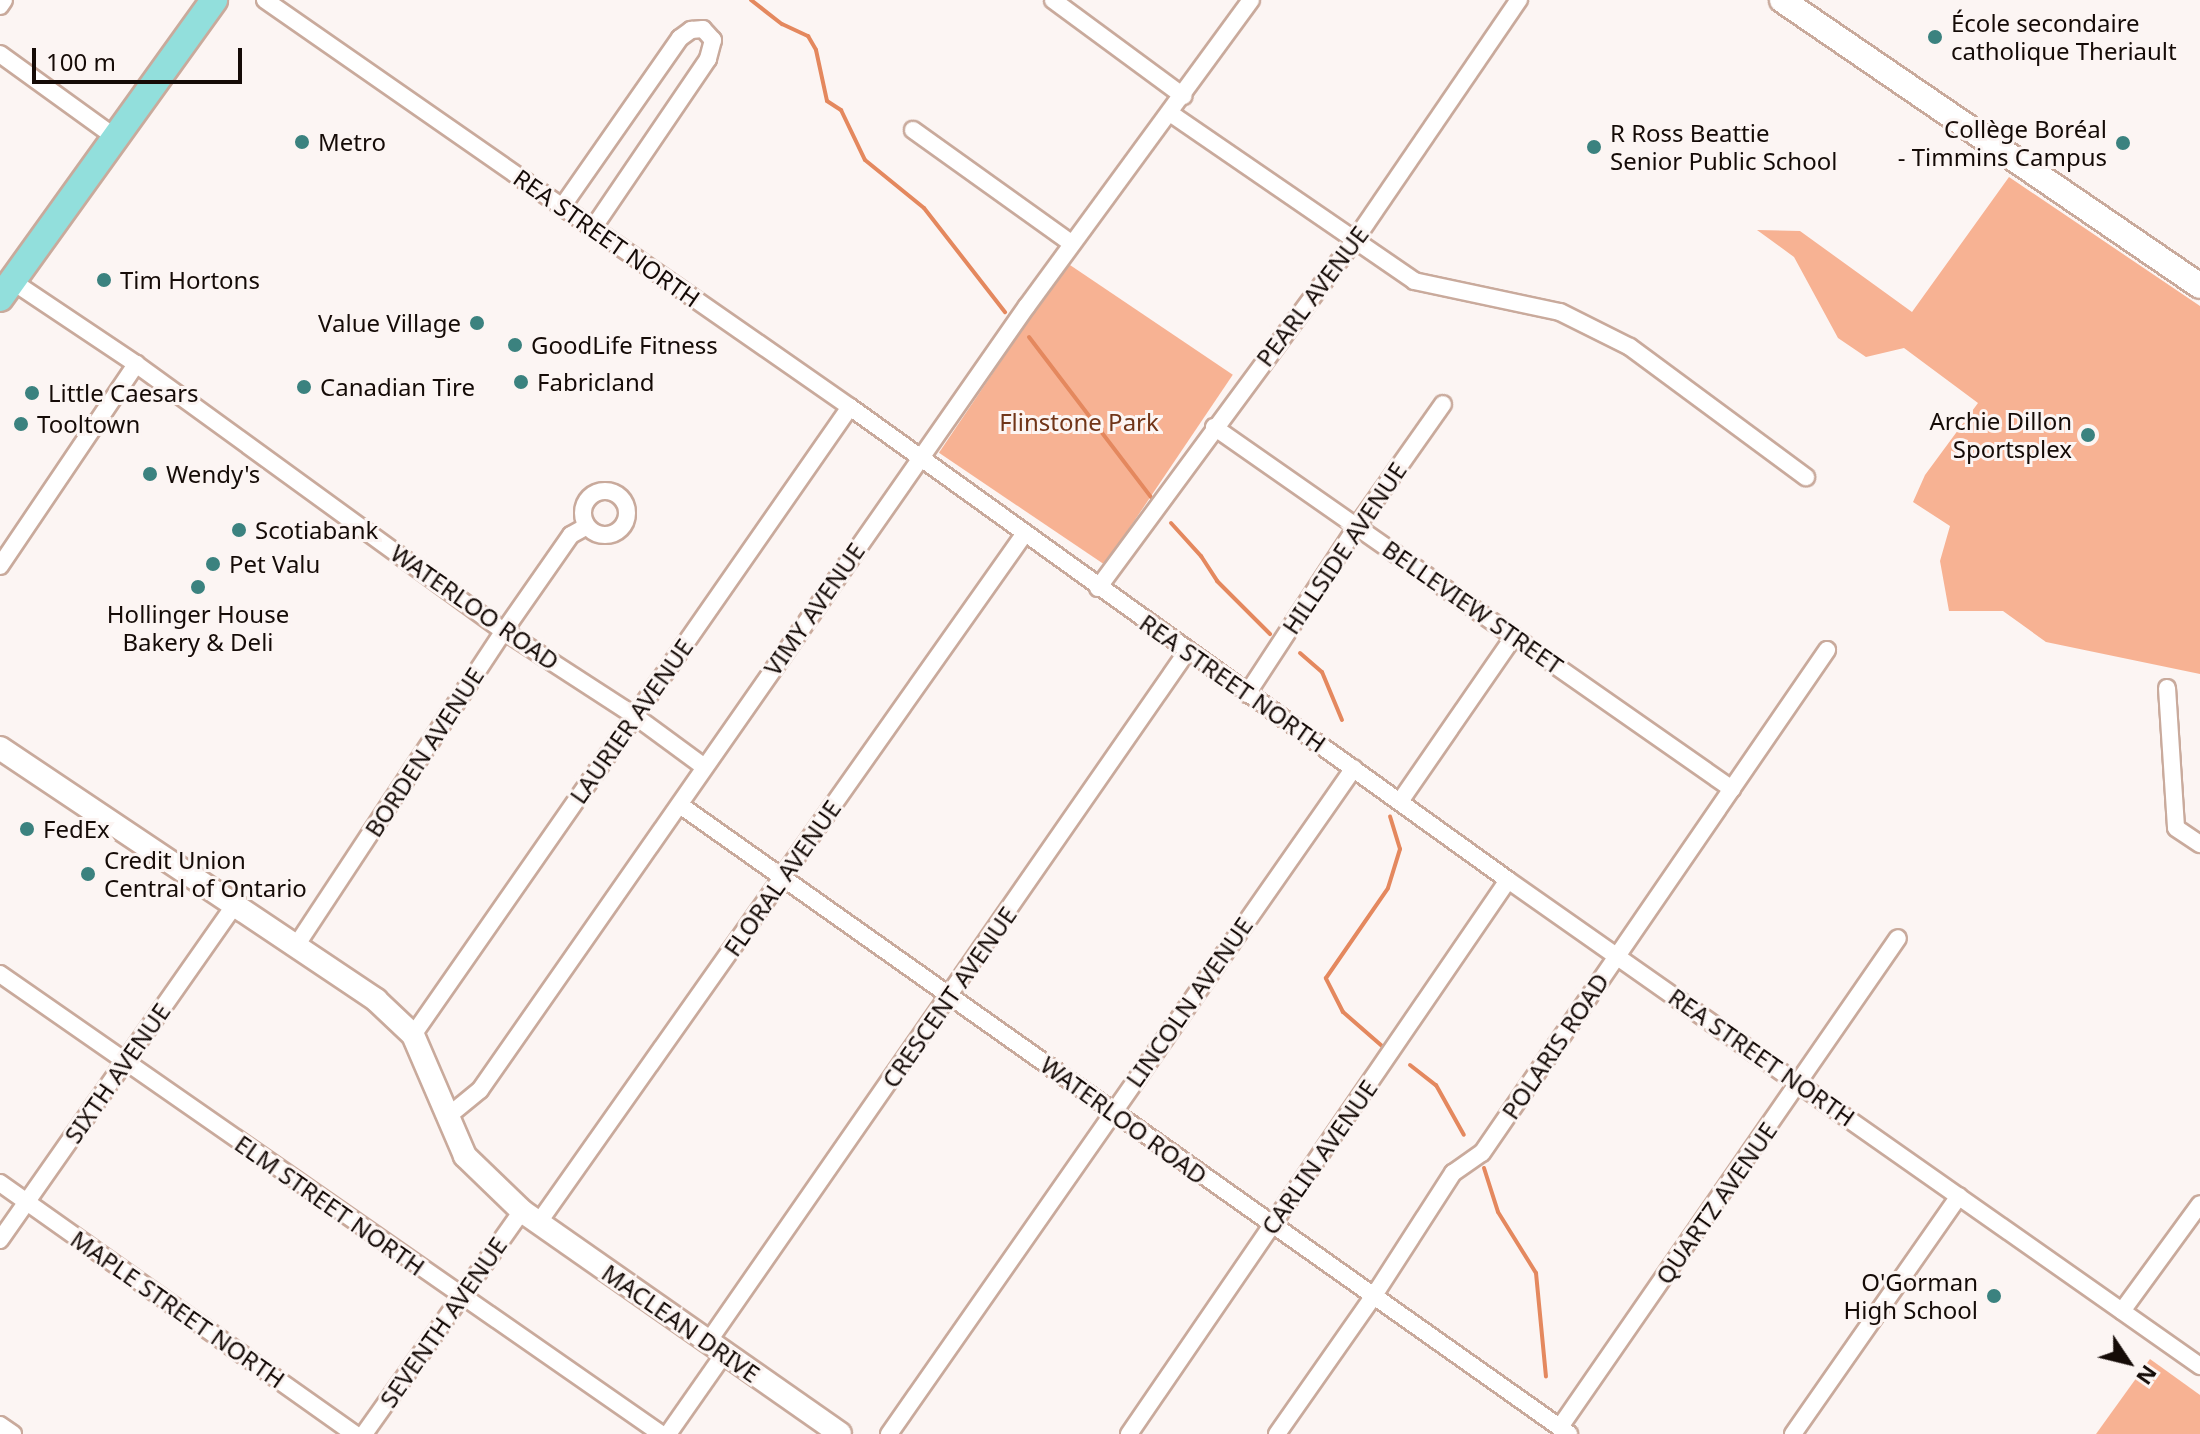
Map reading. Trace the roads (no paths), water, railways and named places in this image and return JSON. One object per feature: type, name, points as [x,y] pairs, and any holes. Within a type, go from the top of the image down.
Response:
[{"type":"main road","points":[[6,289],[214,0]]},
{"type":"main road","points":[[1782,0],[2200,286]]},
{"type":"street","points":[[0,6],[4,0]]},
{"type":"street","name":"REA STREET NORTH","points":[[265,0],[850,407],[1098,588],[1401,800],[1508,880],[2200,1366]]},
{"type":"street","points":[[1053,0],[1183,96]]},
{"type":"street","name":"VIMY AVENUE","points":[[447,1117],[480,1090],[680,805],[703,766],[1071,243],[1183,96],[1251,0]]},
{"type":"street","name":"PEARL AVENUE","points":[[1098,588],[1355,240],[1519,0]]},
{"type":"street","points":[[562,207],[680,38],[691,30],[703,29],[713,40],[708,59],[593,228]]},
{"type":"street","points":[[0,54],[116,138]]},
{"type":"street","points":[[1170,113],[1414,281],[1560,312],[1630,347],[1806,477]]},
{"type":"street","points":[[913,130],[1071,243]]},
{"type":"street","name":"WATERLOO ROAD","points":[[6,289],[136,364],[504,631],[635,716],[703,766]]},
{"type":"street","points":[[0,566],[136,364]]},
{"type":"street","name":"HILLSIDE AVENUE","points":[[1247,694],[1357,526],[1443,404]]},
{"type":"street","name":"LAURIER AVENUE","points":[[413,1035],[850,407]]},
{"type":"street","name":"BELLEVIEW STREET","points":[[1214,427],[1732,789]]},
{"type":"street","name":"BORDEN AVENUE","points":[[296,946],[504,631],[571,535],[587,526]]},
{"type":"street","name":"FLORAL AVENUE","points":[[530,1217],[783,877],[1025,533]]},
{"type":"street","points":[[1401,800],[1514,636]]},
{"type":"street","name":"CRESCENT AVENUE","points":[[668,1434],[716,1348],[951,995],[1188,650]]},
{"type":"street","name":"POLARIS ROAD","points":[[1277,1434],[1373,1297],[1453,1173],[1482,1153],[1827,650]]},
{"type":"street","points":[[2167,688],[2176,828],[2200,844]]},
{"type":"street","points":[[2,754],[376,1000],[413,1035],[465,1156],[530,1217]]},
{"type":"street","name":"LINCOLN AVENUE","points":[[889,1434],[1111,1111],[1354,768]]},
{"type":"street","name":"WATERLOO ROAD","points":[[680,805],[951,995],[1271,1226],[1565,1431]]},
{"type":"street","name":"CARLIN AVENUE","points":[[1129,1434],[1508,880]]},
{"type":"street","name":"SIXTH AVENUE","points":[[0,1240],[234,906]]},
{"type":"street","name":"QUARTZ AVENUE","points":[[1565,1431],[1898,938]]},
{"type":"street","name":"ELM STREET NORTH","points":[[0,974],[661,1434]]},
{"type":"street","name":"MAPLE STREET NORTH","points":[[0,1183],[355,1434]]},
{"type":"street","points":[[1793,1434],[1959,1196]]},
{"type":"street","points":[[2122,1311],[2200,1204]]},
{"type":"street","name":"SEVENTH AVENUE","points":[[364,1434],[462,1296],[530,1217]]},
{"type":"street","name":"MACLEAN DRIVE","points":[[530,1217],[840,1434]]},
{"type":"street","points":[[0,1425],[13,1434]]},
{"type":"waterway","points":[[751,0],[782,24],[808,36],[816,50],[827,101],[841,110],[865,160],[924,208],[1005,312]]},
{"type":"waterway","points":[[1029,337],[1151,497]]},
{"type":"waterway","points":[[1171,523],[1201,556],[1217,581],[1270,634]]},
{"type":"waterway","points":[[1300,653],[1322,672],[1342,720]]},
{"type":"waterway","points":[[1382,1046],[1343,1012],[1326,978],[1388,888],[1400,849],[1390,817]]},
{"type":"waterway","points":[[1410,1065],[1436,1085],[1464,1135]]},
{"type":"waterway","points":[[1484,1168],[1498,1212],[1536,1273],[1546,1377]]},
{"type":"place","name":"École secondaire catholique Theriault","points":[[1935,37]]},
{"type":"place","name":"Metro","points":[[302,142]]},
{"type":"place","name":"Collège Boréal - Timmins Campus","points":[[2123,143]]},
{"type":"place","name":"R Ross Beattie Senior Public School","points":[[1594,147]]},
{"type":"place","name":"Tim Hortons","points":[[104,280]]},
{"type":"place","name":"Value Village","points":[[477,323]]},
{"type":"place","name":"GoodLife Fitness","points":[[515,345]]},
{"type":"place","name":"Fabricland","points":[[521,382]]},
{"type":"place","name":"Canadian Tire","points":[[304,387]]},
{"type":"place","name":"Little Caesars","points":[[32,393]]},
{"type":"place","name":"Tooltown","points":[[21,424]]},
{"type":"place","name":"Archie Dillon Sportsplex","points":[[2088,435]]},
{"type":"place","name":"Wendy's","points":[[150,474]]},
{"type":"place","name":"Scotiabank","points":[[239,530]]},
{"type":"place","name":"Pet Valu","points":[[213,564]]},
{"type":"place","name":"Hollinger House Bakery & Deli","points":[[198,587]]},
{"type":"place","name":"FedEx","points":[[27,829]]},
{"type":"place","name":"Credit Union Central of Ontario","points":[[88,874]]},
{"type":"place","name":"O'Gorman High School","points":[[1994,1296]]},
{"type":"park label","name":"Flinstone Park","points":[[1079,422]]}]
